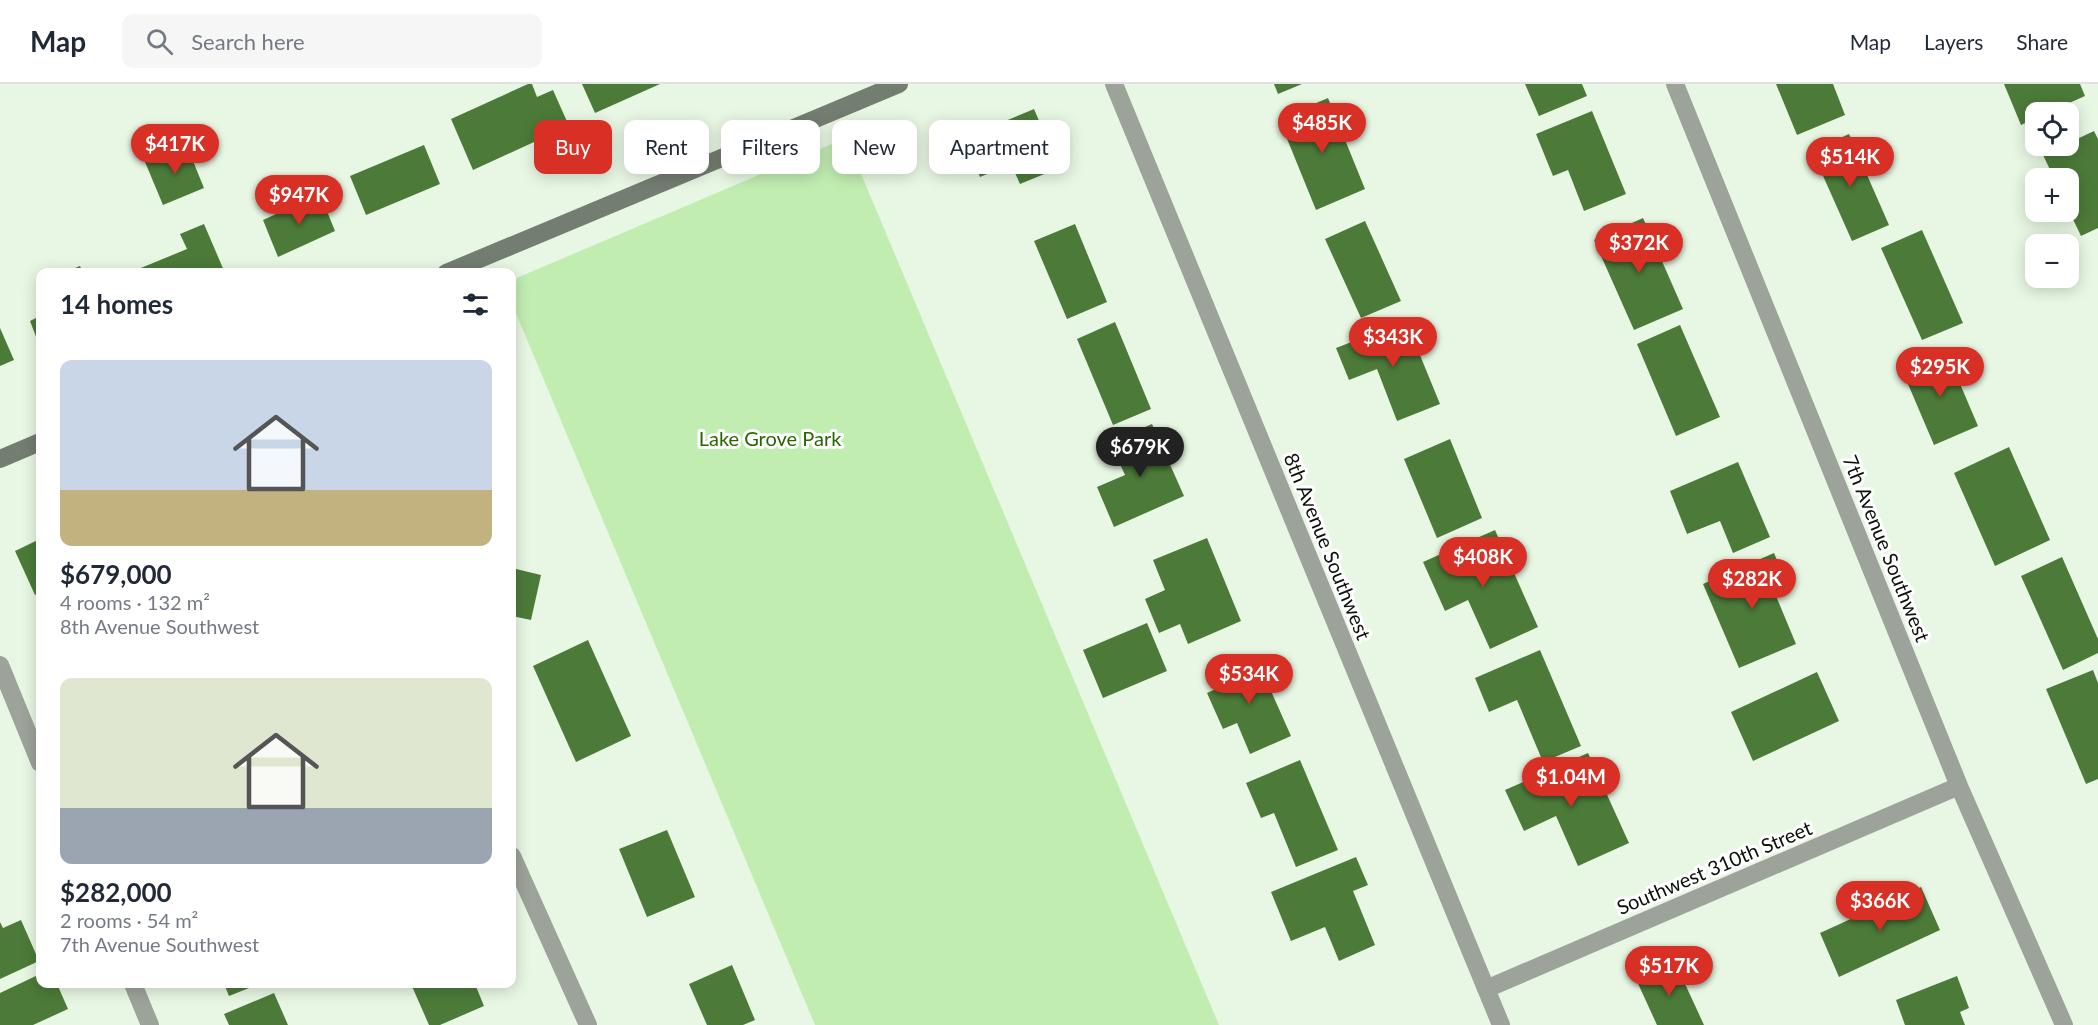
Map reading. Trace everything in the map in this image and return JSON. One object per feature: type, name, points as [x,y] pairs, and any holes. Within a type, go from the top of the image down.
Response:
[{"type":"street","points":[[458,268],[898,84]]},
{"type":"street","name":"8th Avenue Southwest","points":[[1114,84],[1501,1025]]},
{"type":"street","name":"7th Avenue Southwest","points":[[1675,84],[1959,786],[2064,1025]]},
{"type":"street","points":[[0,459],[36,444]]},
{"type":"street","points":[[0,665],[36,753]]},
{"type":"street","name":"Southwest 310th Street","points":[[1486,989],[1959,786]]},
{"type":"street","points":[[516,865],[588,1025]]},
{"type":"street","points":[[135,988],[150,1025]]},
{"type":"green space","name":"Lake Grove Park","points":[[832,144],[832,174],[861,174],[1219,1025],[815,1025],[516,314],[516,278],[761,174],[820,174],[820,149]]},
{"type":"building","points":[[532,84],[537,97],[553,90],[566,120],[534,120],[534,142],[473,170],[451,119]]},
{"type":"building","points":[[582,84],[660,84],[595,113]]},
{"type":"building","points":[[1274,84],[1302,84],[1278,94]]},
{"type":"building","points":[[1525,84],[1582,84],[1587,96],[1539,116]]},
{"type":"building","points":[[1776,84],[1833,84],[1845,115],[1797,135]]},
{"type":"building","points":[[2004,84],[2080,84],[2085,96],[2072,102],[2025,102],[2025,123],[2021,125]]},
{"type":"building","points":[[1328,98],[1365,189],[1316,210],[1279,119]]},
{"type":"building","points":[[1034,109],[1039,120],[1007,120]]},
{"type":"building","points":[[1592,111],[1626,194],[1584,211],[1568,170],[1553,176],[1536,134]]},
{"type":"building","points":[[2094,131],[2098,139],[2098,228],[2081,236],[2074,222],[2079,222],[2079,168],[2049,168],[2043,156],[2079,156],[2079,138]]},
{"type":"building","points":[[1849,134],[1889,225],[1852,241],[1812,151]]},
{"type":"building","points":[[186,144],[204,188],[163,205],[145,162]]},
{"type":"building","points":[[424,145],[440,184],[366,215],[350,176]]},
{"type":"building","points":[[1016,174],[1044,174],[1020,184]]},
{"type":"building","points":[[320,194],[335,231],[278,257],[263,220]]},
{"type":"building","points":[[1643,218],[1683,309],[1634,330],[1594,240]]},
{"type":"building","points":[[1365,221],[1401,301],[1361,318],[1325,239]]},
{"type":"building","points":[[204,224],[223,268],[141,268],[187,249],[180,234]]},
{"type":"building","points":[[1075,224],[1107,302],[1067,319],[1034,241]]},
{"type":"building","points":[[1922,230],[1963,323],[1922,340],[1881,248]]},
{"type":"building","points":[[36,318],[36,337],[30,321]]},
{"type":"building","points":[[1406,321],[1440,404],[1397,421],[1377,369],[1349,380],[1336,348]]},
{"type":"building","points":[[1115,322],[1151,409],[1113,425],[1077,339]]},
{"type":"building","points":[[1680,325],[1720,417],[1676,436],[1637,344]]},
{"type":"building","points":[[0,328],[14,360],[0,366]]},
{"type":"building","points":[[1946,351],[1978,426],[1934,445],[1902,370]]},
{"type":"building","points":[[1152,424],[1184,496],[1114,527],[1097,487],[1125,475],[1110,442]]},
{"type":"building","points":[[1450,439],[1482,518],[1437,538],[1404,459]]},
{"type":"building","points":[[2009,447],[2050,540],[1995,566],[1954,473]]},
{"type":"building","points":[[1738,462],[1770,537],[1733,553],[1720,521],[1687,534],[1670,491]]},
{"type":"building","points":[[1495,530],[1538,627],[1490,649],[1468,600],[1445,611],[1423,562]]},
{"type":"building","points":[[1207,538],[1241,621],[1188,644],[1180,624],[1159,633],[1145,599],[1165,590],[1153,560]]},
{"type":"building","points":[[36,541],[35,595],[15,551]]},
{"type":"building","points":[[1774,553],[1790,591],[1776,596],[1796,644],[1739,668],[1703,584]]},
{"type":"building","points":[[2062,557],[2098,639],[2098,653],[2063,670],[2021,576]]},
{"type":"building","points":[[516,569],[541,575],[531,620],[516,617]]},
{"type":"building","points":[[1147,623],[1167,671],[1103,698],[1083,650]]},
{"type":"building","points":[[588,640],[631,736],[576,762],[533,666]]},
{"type":"building","points":[[1540,650],[1581,746],[1543,762],[1517,700],[1489,712],[1475,678]]},
{"type":"building","points":[[1255,655],[1291,736],[1250,754],[1237,723],[1223,729],[1207,693],[1220,687],[1214,673]]},
{"type":"building","points":[[2093,670],[2098,683],[2098,779],[2086,784],[2046,689]]},
{"type":"building","points":[[1817,672],[1839,721],[1753,761],[1731,712]]},
{"type":"building","points":[[1588,753],[1629,843],[1578,866],[1556,816],[1524,831],[1505,790]]},
{"type":"building","points":[[1300,760],[1338,850],[1296,867],[1274,813],[1261,818],[1246,783]]},
{"type":"building","points":[[667,830],[695,897],[647,917],[619,849]]},
{"type":"building","points":[[1356,857],[1368,885],[1353,891],[1375,945],[1339,961],[1325,927],[1291,941],[1271,892]]},
{"type":"building","points":[[1921,887],[1940,930],[1839,977],[1820,933]]},
{"type":"building","points":[[21,920],[36,954],[36,962],[0,979],[0,922],[3,928]]},
{"type":"building","points":[[1674,960],[1704,1025],[1657,1025],[1635,977]]},
{"type":"building","points":[[732,965],[755,1020],[743,1025],[707,1025],[689,984]]},
{"type":"building","points":[[36,976],[36,988],[59,988],[68,1009],[33,1025],[0,1025],[0,993]]},
{"type":"building","points":[[1957,976],[1969,1008],[1960,1012],[1965,1025],[1905,1025],[1896,1000]]},
{"type":"building","points":[[226,988],[249,988],[229,996]]},
{"type":"building","points":[[413,988],[477,988],[484,1006],[440,1025],[429,1025]]},
{"type":"building","points":[[274,993],[288,1025],[229,1025],[224,1014]]}]
